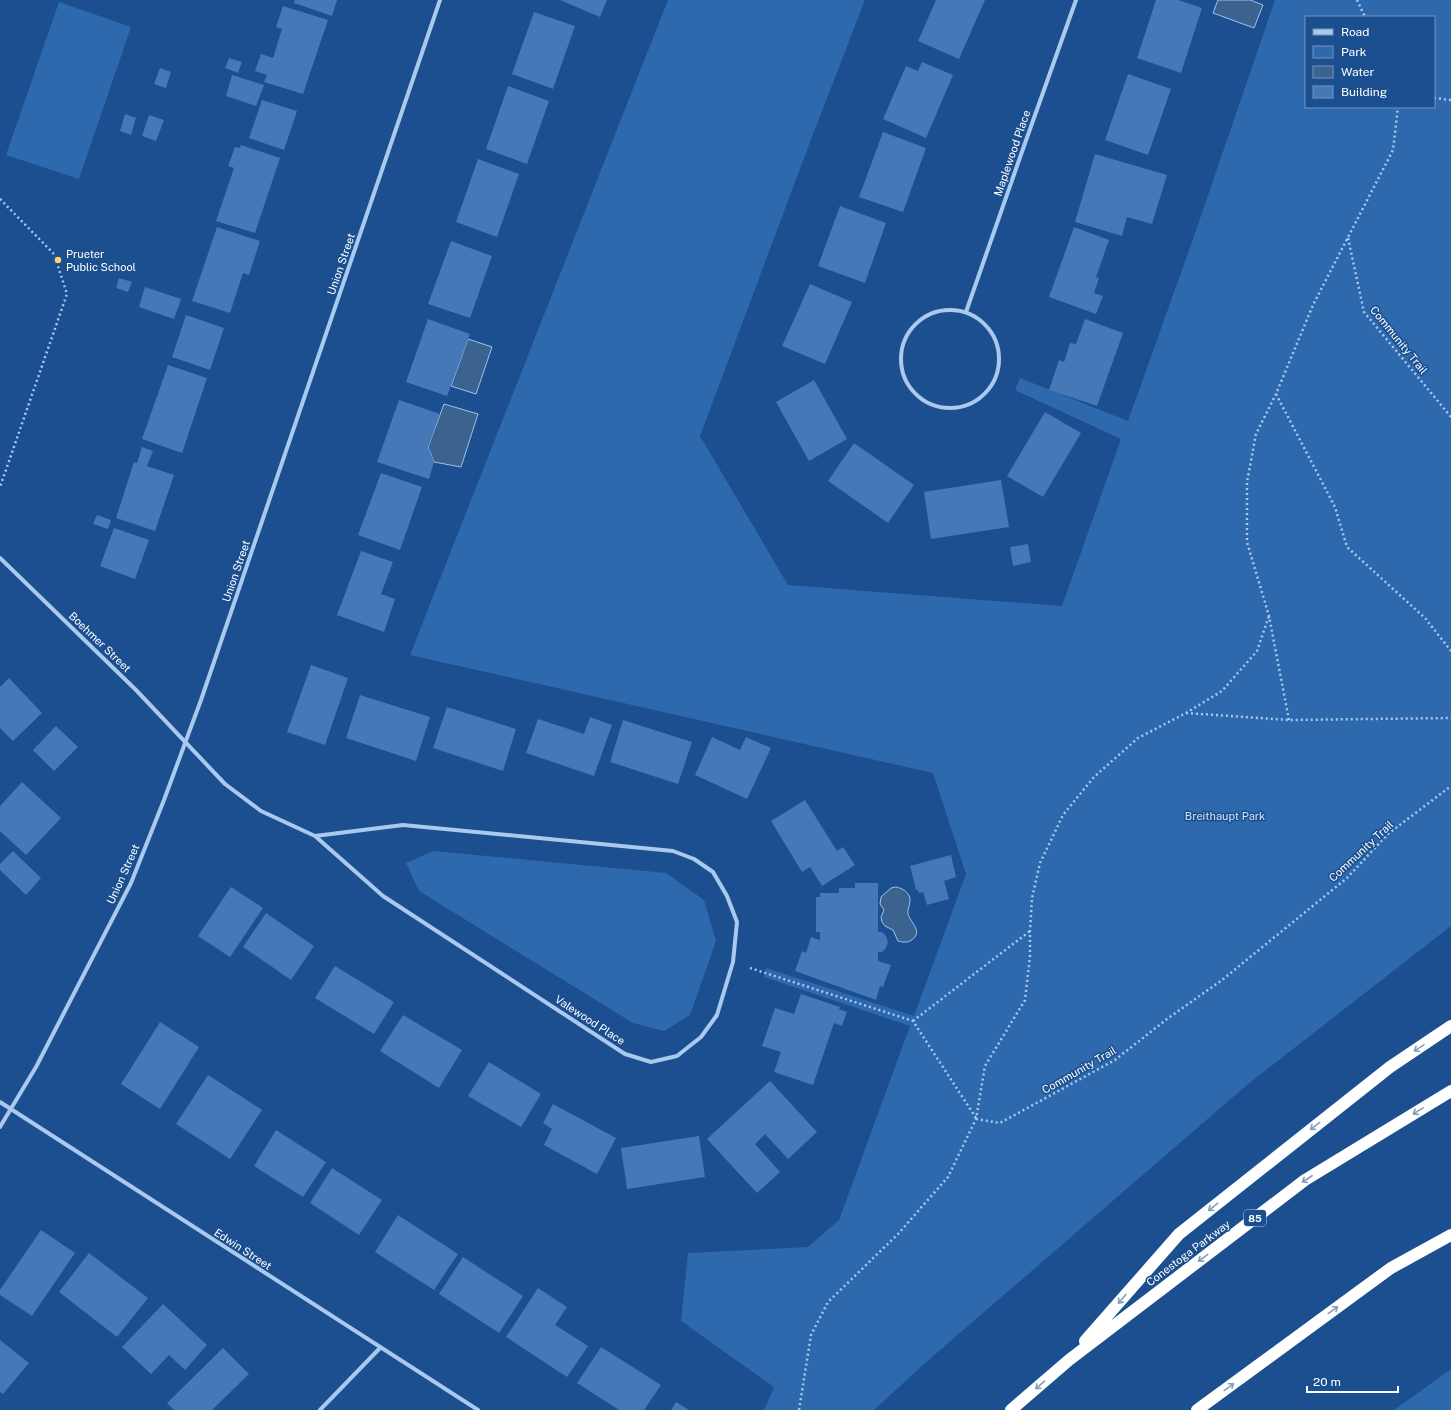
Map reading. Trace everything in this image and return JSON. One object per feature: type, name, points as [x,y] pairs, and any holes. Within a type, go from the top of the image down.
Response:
[{"type":"highway","points":[[1069,1360],[1179,1234],[1390,1067],[1451,1026]]},
{"type":"highway","name":"Conestoga Parkway","points":[[1011,1410],[1069,1360],[1305,1180],[1451,1091]]},
{"type":"highway","points":[[1197,1410],[1391,1268],[1451,1235]]},
{"type":"street","name":"Union Street","points":[[0,1127],[40,1060],[131,883],[164,800],[202,700],[440,0]]},
{"type":"street","name":"Maplewood Place","points":[[966,312],[1076,0]]},
{"type":"street","points":[[949,309],[966,312],[983,321],[994,335],[999,351],[999,368],[990,388],[978,400],[954,409],[936,407],[920,399],[910,390],[902,374],[900,364],[902,346],[909,331],[914,325],[919,320],[934,312],[949,309]]},
{"type":"street","name":"Boehmer Street","points":[[0,558],[136,690],[186,742]]},
{"type":"street","name":"Valewood Place","points":[[186,742],[225,784],[261,811],[315,836],[383,896],[625,1054],[651,1062],[677,1056],[701,1037],[717,1014],[733,962],[737,922],[727,896],[712,872],[694,859],[673,851],[403,825],[315,836]]},
{"type":"street","name":"Edwin Street","points":[[0,1102],[478,1410]]},
{"type":"street","points":[[320,1410],[380,1348]]},
{"type":"path","points":[[1357,0],[1365,16]]},
{"type":"path","points":[[1435,98],[1451,100]]},
{"type":"path","points":[[1290,720],[1269,616],[1247,542],[1247,482],[1256,434],[1276,394],[1313,304],[1393,150],[1398,108]]},
{"type":"path","points":[[0,199],[54,254],[68,294],[0,487]]},
{"type":"path","name":"Community Trail","points":[[1348,238],[1364,312],[1451,417]]},
{"type":"path","points":[[1276,394],[1335,507],[1347,547],[1425,618],[1451,651]]},
{"type":"path","points":[[799,1410],[812,1335],[828,1302],[898,1234],[948,1177],[976,1119],[985,1066],[1025,1000],[1030,956],[1032,898],[1040,863],[1063,815],[1094,777],[1138,738],[1186,713],[1222,691],[1257,651],[1269,616]]},
{"type":"path","points":[[1186,713],[1290,720],[1451,718]]},
{"type":"path","name":"Community Trail","points":[[976,1119],[1000,1123],[1115,1060],[1167,1019],[1222,980],[1347,878],[1388,834],[1451,786]]},
{"type":"path","points":[[913,1021],[1030,931]]},
{"type":"path","points":[[733,962],[913,1021],[976,1119]]},
{"type":"green space","name":"Breithaupt Park","points":[[668,0],[865,0],[700,436],[788,585],[1062,606],[1121,439],[1015,390],[1020,378],[1128,421],[1192,242],[1275,0],[1451,0],[1451,926],[1248,1084],[924,1364],[874,1410],[764,1410],[774,1387],[681,1321],[688,1253],[808,1247],[839,1220],[910,1026],[764,977],[766,968],[914,1016],[966,874],[933,773],[410,655]]},
{"type":"green space","points":[[59,2],[131,27],[79,179],[6,155]]},
{"type":"green space","points":[[433,851],[666,873],[704,900],[716,941],[690,1015],[664,1031],[633,1023],[419,891],[406,863]]},
{"type":"green space","points":[[1451,1369],[1451,1410],[1394,1410]]},
{"type":"water","points":[[1218,0],[1250,0],[1263,5],[1254,28],[1213,13]]},
{"type":"water","points":[[468,339],[492,347],[476,394],[451,386]]},
{"type":"water","points":[[444,404],[478,414],[461,467],[434,462],[428,447]]},
{"type":"water","points":[[896,887],[906,891],[910,898],[908,914],[915,928],[916,935],[907,942],[898,941],[893,930],[885,926],[881,917],[884,910],[880,904],[881,897],[891,888]]},
{"type":"building","points":[[295,0],[337,0],[332,16],[294,3]]},
{"type":"building","points":[[560,0],[607,0],[600,17]]},
{"type":"building","points":[[936,0],[985,0],[959,59],[918,41]]},
{"type":"building","points":[[1156,0],[1178,0],[1202,8],[1181,73],[1137,58]]},
{"type":"building","points":[[283,6],[328,20],[303,94],[264,82],[267,75],[255,71],[261,54],[273,58],[282,29],[276,27]]},
{"type":"building","points":[[534,12],[575,26],[553,89],[512,74]]},
{"type":"building","points":[[229,58],[242,62],[238,73],[225,68]]},
{"type":"building","points":[[922,62],[953,75],[926,138],[883,119],[906,66],[918,71]]},
{"type":"building","points":[[160,68],[171,72],[166,88],[154,84]]},
{"type":"building","points":[[1128,74],[1171,89],[1148,155],[1105,140]]},
{"type":"building","points":[[232,75],[264,85],[256,106],[226,96]]},
{"type":"building","points":[[508,86],[549,101],[527,164],[486,149]]},
{"type":"building","points":[[262,100],[297,111],[284,150],[249,138]]},
{"type":"building","points":[[125,114],[136,118],[131,135],[120,131]]},
{"type":"building","points":[[149,115],[164,120],[156,141],[142,136]]},
{"type":"building","points":[[883,132],[926,148],[903,212],[859,197]]},
{"type":"building","points":[[241,145],[280,158],[255,233],[216,221],[234,168],[228,166],[235,147],[240,148]]},
{"type":"building","points":[[1095,154],[1167,175],[1152,224],[1127,217],[1122,236],[1075,222]]},
{"type":"building","points":[[478,159],[519,174],[497,237],[456,222]]},
{"type":"building","points":[[840,206],[886,223],[865,283],[818,266]]},
{"type":"building","points":[[217,227],[260,241],[249,275],[243,273],[230,313],[192,301]]},
{"type":"building","points":[[1074,227],[1109,240],[1096,277],[1099,278],[1094,293],[1103,296],[1096,314],[1049,297]]},
{"type":"building","points":[[451,241],[492,256],[470,318],[428,304]]},
{"type":"building","points":[[119,278],[132,282],[128,292],[116,288]]},
{"type":"building","points":[[810,284],[852,302],[825,364],[782,346]]},
{"type":"building","points":[[145,287],[181,299],[174,319],[139,307]]},
{"type":"building","points":[[186,315],[224,328],[210,370],[172,357]]},
{"type":"building","points":[[428,319],[470,334],[447,396],[406,382]]},
{"type":"building","points":[[1085,319],[1123,333],[1097,406],[1049,390],[1059,360],[1064,362],[1070,343],[1076,344]]},
{"type":"building","points":[[168,365],[207,378],[182,453],[142,439]]},
{"type":"building","points":[[814,380],[847,439],[809,461],[776,402]]},
{"type":"building","points":[[399,400],[440,414],[428,447],[434,462],[429,479],[377,462]]},
{"type":"building","points":[[1045,412],[1081,433],[1043,497],[1007,476]]},
{"type":"building","points":[[854,443],[914,485],[888,523],[828,481]]},
{"type":"building","points":[[142,447],[153,451],[147,466],[174,475],[155,531],[116,518],[134,462],[137,463]]},
{"type":"building","points":[[381,473],[422,487],[400,550],[358,535]]},
{"type":"building","points":[[1001,480],[1009,527],[931,539],[924,492]]},
{"type":"building","points":[[97,515],[111,520],[108,529],[93,524]]},
{"type":"building","points":[[114,528],[149,540],[135,579],[100,566]]},
{"type":"building","points":[[1028,544],[1031,562],[1013,566],[1010,547]]},
{"type":"building","points":[[361,551],[393,562],[381,594],[395,599],[384,632],[337,615]]},
{"type":"building","points":[[311,665],[348,678],[325,745],[287,732]]},
{"type":"building","points":[[9,678],[42,713],[13,741],[0,728],[0,687]]},
{"type":"building","points":[[360,695],[430,717],[416,761],[346,738]]},
{"type":"building","points":[[447,707],[516,729],[503,771],[433,748]]},
{"type":"building","points":[[590,717],[612,725],[594,776],[526,753],[538,719],[584,734]]},
{"type":"building","points":[[623,720],[692,742],[678,784],[610,762]]},
{"type":"building","points":[[56,726],[78,747],[54,771],[33,750]]},
{"type":"building","points":[[712,737],[740,750],[746,737],[771,748],[747,799],[695,775]]},
{"type":"building","points":[[22,782],[61,818],[26,855],[0,831],[0,806]]},
{"type":"building","points":[[805,800],[837,851],[843,847],[855,865],[822,886],[810,867],[802,872],[771,821]]},
{"type":"building","points":[[13,851],[41,878],[26,895],[0,870],[0,864]]},
{"type":"building","points":[[951,855],[956,877],[944,881],[949,899],[927,905],[923,892],[919,893],[918,890],[916,890],[910,866]]},
{"type":"building","points":[[855,883],[878,883],[878,932],[882,932],[886,936],[888,942],[886,948],[882,952],[878,952],[878,961],[891,965],[883,987],[880,986],[876,1000],[795,971],[802,951],[806,953],[811,937],[820,940],[820,932],[816,932],[816,897],[820,897],[820,893],[839,893],[839,888],[855,888]]},
{"type":"building","points":[[231,887],[263,908],[230,957],[198,936]]},
{"type":"building","points":[[266,913],[314,946],[291,980],[243,947]]},
{"type":"building","points":[[335,966],[394,1002],[374,1034],[315,998]]},
{"type":"building","points":[[801,994],[840,1007],[839,1009],[847,1012],[842,1026],[834,1023],[813,1085],[774,1072],[781,1052],[762,1046],[775,1008],[794,1014]]},
{"type":"building","points":[[403,1015],[462,1050],[439,1088],[380,1051]]},
{"type":"building","points":[[160,1022],[199,1047],[160,1109],[121,1084]]},
{"type":"building","points":[[489,1062],[541,1094],[521,1127],[468,1096]]},
{"type":"building","points":[[208,1075],[262,1110],[230,1159],[176,1124]]},
{"type":"building","points":[[770,1081],[817,1132],[788,1159],[765,1134],[755,1144],[780,1172],[757,1193],[707,1139]]},
{"type":"building","points":[[553,1104],[616,1138],[597,1174],[544,1145],[552,1129],[543,1123]]},
{"type":"building","points":[[276,1130],[326,1162],[303,1197],[254,1166]]},
{"type":"building","points":[[699,1136],[705,1177],[627,1189],[621,1148]]},
{"type":"building","points":[[332,1168],[382,1200],[359,1235],[310,1203]]},
{"type":"building","points":[[398,1215],[458,1254],[434,1290],[375,1252]]},
{"type":"building","points":[[41,1230],[75,1253],[32,1316],[0,1295],[0,1290]]},
{"type":"building","points":[[89,1253],[148,1298],[117,1337],[59,1292]]},
{"type":"building","points":[[463,1257],[523,1296],[499,1333],[439,1294]]},
{"type":"building","points":[[538,1288],[567,1307],[555,1325],[588,1346],[567,1377],[506,1337]]},
{"type":"building","points":[[163,1304],[207,1345],[185,1370],[169,1355],[151,1374],[122,1347]]},
{"type":"building","points":[[0,1340],[29,1363],[3,1394],[0,1392]]},
{"type":"building","points":[[601,1347],[661,1385],[644,1410],[619,1410],[577,1383]]},
{"type":"building","points":[[223,1348],[249,1374],[212,1410],[174,1410],[167,1403]]},
{"type":"building","points":[[676,1402],[689,1410],[671,1410]]},
{"type":"place","name":"Prueter Public School","points":[[58,260]]}]
